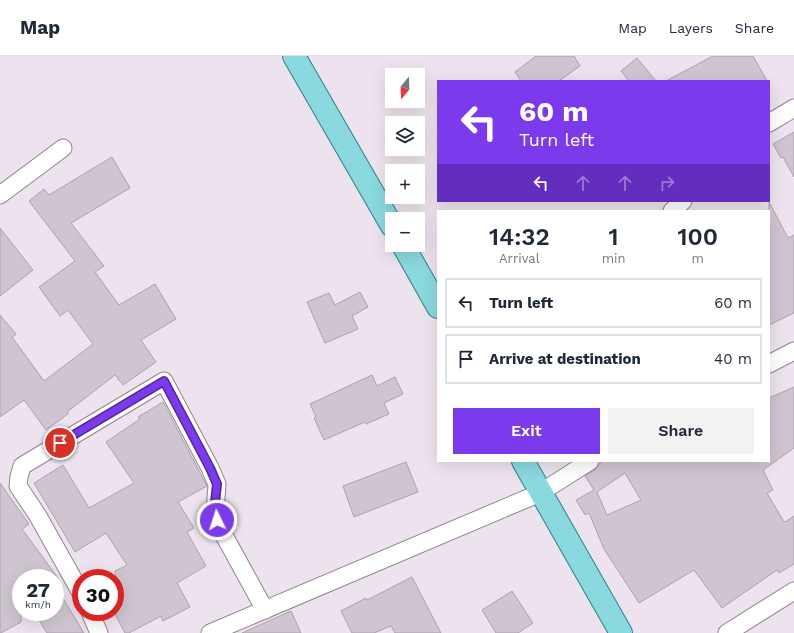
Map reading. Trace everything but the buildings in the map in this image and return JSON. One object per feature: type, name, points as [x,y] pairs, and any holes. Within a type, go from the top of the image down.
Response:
[{"type":"main road","points":[[294,56],[385,214]]},
{"type":"main road","points":[[407,252],[437,305]]},
{"type":"main road","points":[[524,462],[618,632]]},
{"type":"street","points":[[770,122],[794,108]]},
{"type":"street","points":[[0,194],[63,148]]},
{"type":"street","points":[[673,210],[682,202]]},
{"type":"street","points":[[770,363],[794,351]]},
{"type":"street","points":[[72,577],[38,516],[18,486],[22,466],[164,381],[217,484],[214,512],[220,528],[265,610]]},
{"type":"street","points":[[210,633],[540,493],[588,462]]},
{"type":"street","points":[[727,633],[794,591]]},
{"type":"street","points":[[94,621],[99,633]]},
{"type":"route","points":[[60,443],[164,381],[217,484],[214,512],[217,520]]}]
